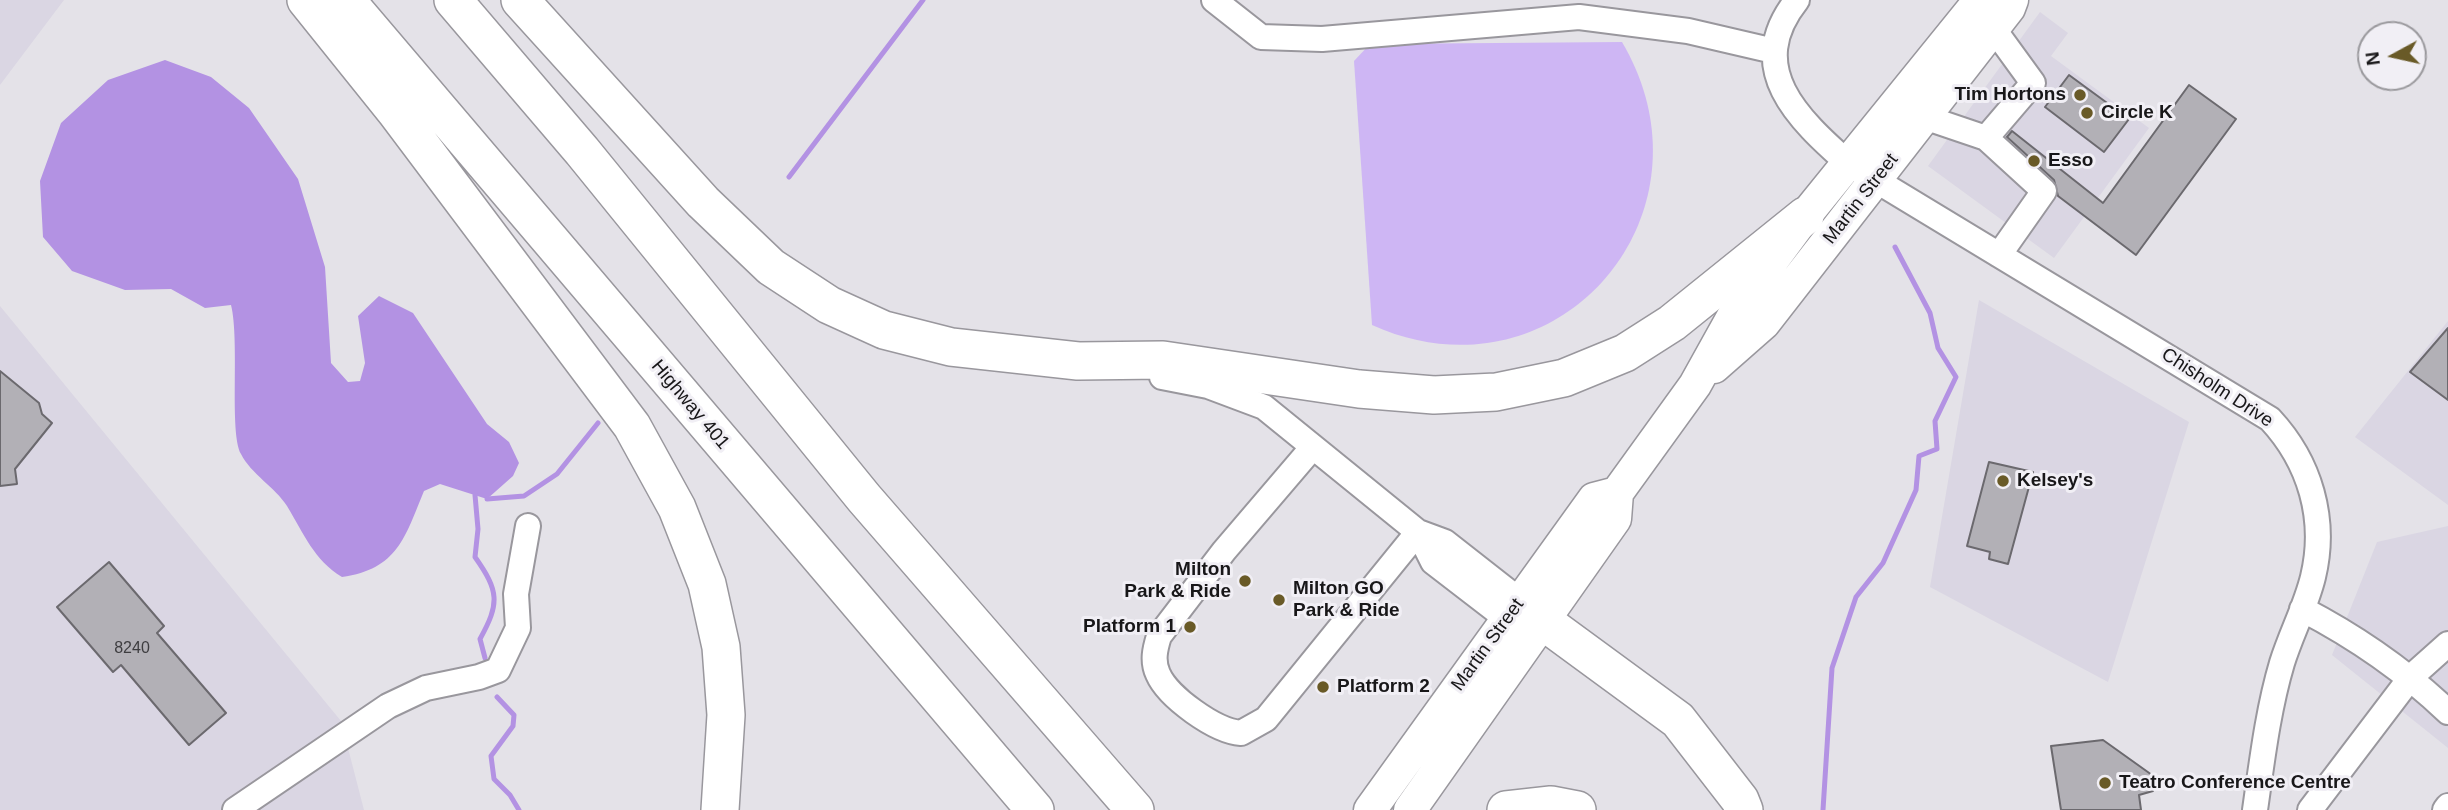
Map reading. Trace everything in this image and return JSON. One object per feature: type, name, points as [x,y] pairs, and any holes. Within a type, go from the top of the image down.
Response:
[{"type":"highway","points":[[306,0],[396,112],[632,426],[677,508],[707,584],[721,647],[726,715],[720,810]]},
{"type":"highway","name":"Highway 401","points":[[346,0],[1035,810]]},
{"type":"highway","points":[[453,0],[582,151],[864,498],[1135,810]]},
{"type":"highway","points":[[520,0],[704,202],[771,267],[829,305],[884,330],[951,347],[1078,361],[1163,359],[1359,389],[1434,395],[1496,392],[1564,378],[1625,353],[1672,323],[1805,216]]},
{"type":"highway","points":[[1525,619],[1678,720],[1740,800],[1744,810]]},
{"type":"highway","points":[[1506,810],[1551,804],[1577,810]]},
{"type":"main road","name":"Martin Street","points":[[1695,384],[1764,323],[1862,172],[1980,0]]},
{"type":"main road","name":"Martin Street","points":[[1370,810],[1525,619],[1615,519],[1617,493],[1695,384],[1740,304],[1805,216],[1862,172],[1924,117],[2012,0]]},
{"type":"main road","name":"Martin Street","points":[[1410,810],[1525,619]]},
{"type":"street","points":[[1214,0],[1261,37],[1322,39],[1579,17],[1688,31],[1774,51],[1779,28],[1797,0]]},
{"type":"street","points":[[1986,138],[2033,83],[1993,28]]},
{"type":"street","name":"Chisholm Drive","points":[[1774,51],[1784,96],[1798,114],[1862,172],[2270,418],[2289,439],[2303,464],[2318,520],[2317,556],[2302,609],[2282,663],[2265,741],[2255,810]]},
{"type":"street","points":[[1924,117],[1986,138],[2044,191],[1999,255]]},
{"type":"street","points":[[1078,361],[1208,386],[1264,407],[1418,532],[1433,562],[1525,619]]},
{"type":"street","points":[[1312,448],[1224,551],[1168,622],[1154,652],[1156,672],[1165,686],[1216,727],[1241,733],[1266,719],[1418,532]]},
{"type":"street","points":[[235,810],[387,706],[426,688],[479,677],[498,670],[518,628],[516,594],[528,526]]},
{"type":"street","points":[[2302,609],[2346,632],[2411,677],[2448,712]]},
{"type":"street","points":[[2310,810],[2411,677],[2448,644]]},
{"type":"street","points":[[2445,810],[2448,806]]},
{"type":"shaded area","points":[[0,0],[64,0],[0,85]]},
{"type":"shaded area","points":[[2040,12],[2068,33],[2051,56],[2149,128],[2054,258],[1928,166]]},
{"type":"shaded area","points":[[1622,42],[1648,107],[1652,171],[1636,229],[1604,280],[1559,318],[1503,340],[1440,344],[1372,325],[1354,61],[1370,44]]},
{"type":"shaded area","points":[[165,60],[211,77],[249,108],[298,179],[325,267],[331,363],[348,382],[360,381],[365,363],[358,316],[379,296],[413,313],[487,424],[509,442],[519,463],[513,476],[487,499],[440,484],[424,491],[397,548],[376,567],[361,573],[342,577],[324,563],[310,546],[282,499],[241,454],[237,443],[235,340],[231,305],[205,308],[171,289],[125,290],[72,271],[43,237],[40,181],[61,123],[108,80]]},
{"type":"shaded area","points":[[1979,300],[2189,422],[2108,682],[1930,587]]},
{"type":"shaded area","points":[[0,306],[341,721],[364,810],[0,810]]},
{"type":"shaded area","points":[[2448,321],[2448,505],[2355,437]]},
{"type":"shaded area","points":[[2448,526],[2448,748],[2332,655],[2377,542]]},
{"type":"building","name":"Circle K","points":[[2069,75],[2129,119],[2104,152],[2045,107]]},
{"type":"building","points":[[2189,85],[2236,119],[2136,255],[2058,196],[2054,180],[2007,137],[2012,131],[2103,203]]},
{"type":"building","points":[[2448,328],[2448,400],[2410,372]]},
{"type":"building","points":[[0,371],[39,403],[42,414],[52,423],[15,469],[17,484],[0,486]]},
{"type":"building","points":[[1989,462],[2033,472],[2008,564],[1989,559],[1990,552],[1967,546]]},
{"type":"building","points":[[109,562],[164,626],[157,633],[226,713],[189,745],[121,665],[113,672],[57,607]]},
{"type":"building","name":"Teatro Conference Centre","points":[[2103,740],[2152,775],[2153,791],[2139,795],[2141,810],[2061,810],[2051,746]]},
{"type":"waterway","points":[[789,177],[923,0]]},
{"type":"waterway","points":[[1823,810],[1832,668],[1856,597],[1883,563],[1916,490],[1919,456],[1937,449],[1935,421],[1956,377],[1938,348],[1930,313],[1895,247]]},
{"type":"waterway","points":[[487,499],[524,496],[557,474],[598,423]]},
{"type":"waterway","points":[[475,495],[478,529],[475,557],[489,579],[494,597],[491,616],[480,639],[485,658]]},
{"type":"waterway","points":[[497,697],[514,715],[513,726],[491,756],[494,779],[510,795],[519,810]]},
{"type":"place","name":"Tim Hortons","points":[[2080,95]]},
{"type":"place","name":"Circle K","points":[[2087,113]]},
{"type":"place","name":"Esso","points":[[2034,161]]},
{"type":"place","name":"Kelsey's","points":[[2003,481]]},
{"type":"place","name":"Milton Park & Ride","points":[[1245,581]]},
{"type":"place","name":"Milton GO Park & Ride","points":[[1279,600]]},
{"type":"place","name":"Platform 1","points":[[1190,627]]},
{"type":"place","name":"Platform 2","points":[[1323,687]]},
{"type":"place","name":"Teatro Conference Centre","points":[[2105,783]]}]
